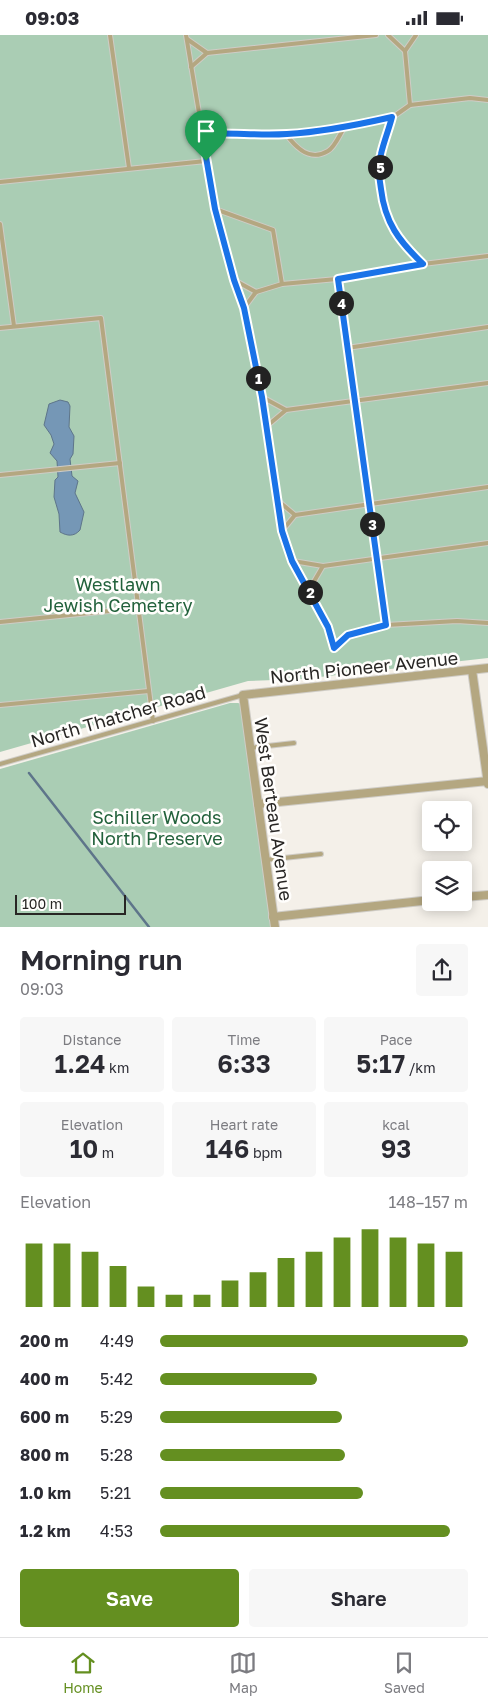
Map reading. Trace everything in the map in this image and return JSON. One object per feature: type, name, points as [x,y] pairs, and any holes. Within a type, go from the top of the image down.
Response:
[{"type":"street","name":"North Pioneer Avenue","points":[[243,695],[488,668]]},
{"type":"street","points":[[472,670],[488,785]]},
{"type":"street","name":"West Berteau Avenue","points":[[243,695],[275,927]]},
{"type":"street","points":[[258,804],[488,781]]},
{"type":"street","points":[[472,896],[488,895]]},
{"type":"street","points":[[273,917],[422,902]]},
{"type":"lane","points":[[110,35],[129,168]]},
{"type":"lane","points":[[191,67],[207,53],[376,35]]},
{"type":"lane","points":[[388,35],[405,51]]},
{"type":"lane","points":[[410,105],[405,51],[416,35]]},
{"type":"lane","points":[[186,37],[207,53]]},
{"type":"lane","points":[[186,37],[215,209],[234,280],[244,308],[262,397],[282,531],[292,561],[328,627],[334,648],[348,635],[386,625],[457,621],[488,623]]},
{"type":"lane","points":[[202,134],[286,134],[344,128],[392,117],[410,105],[470,98],[488,100]]},
{"type":"lane","points":[[392,117],[380,156],[379,179],[383,204],[391,227],[406,247],[423,264]]},
{"type":"lane","points":[[286,134],[294,146],[307,154],[319,154],[330,150],[344,128]]},
{"type":"lane","points":[[0,182],[206,161]]},
{"type":"lane","points":[[215,209],[273,230],[282,284]]},
{"type":"lane","points":[[0,224],[14,326]]},
{"type":"lane","points":[[244,308],[256,292],[282,284],[338,279],[423,264],[488,256]]},
{"type":"lane","points":[[338,279],[386,625]]},
{"type":"lane","points":[[234,280],[256,292]]},
{"type":"lane","points":[[0,327],[100,318],[153,721]]},
{"type":"lane","points":[[347,348],[488,327]]},
{"type":"lane","points":[[267,426],[286,410],[488,383]]},
{"type":"lane","points":[[262,397],[286,410]]},
{"type":"lane","points":[[0,475],[120,463]]},
{"type":"lane","points":[[282,531],[295,515],[488,487]]},
{"type":"lane","points":[[276,499],[295,515]]},
{"type":"lane","points":[[292,561],[323,566],[488,543]]},
{"type":"lane","points":[[309,590],[323,566]]},
{"type":"lane","points":[[0,622],[139,608]]},
{"type":"lane","points":[[0,705],[149,691]]},
{"type":"lane","name":"North Thatcher Road","points":[[0,765],[243,695]]},
{"type":"lane","points":[[250,747],[294,743]]},
{"type":"lane","points":[[266,860],[321,854]]},
{"type":"green space","name":"Westlawn Jewish Cemetery","points":[[0,35],[488,35],[488,658],[302,679],[248,681],[0,752]]},
{"type":"green space","name":"Schiller Woods North Preserve","points":[[230,703],[241,704],[271,927],[0,927],[0,769]]},
{"type":"water","points":[[60,400],[68,402],[70,406],[69,427],[74,436],[73,454],[70,459],[72,476],[78,481],[75,493],[84,512],[80,530],[70,535],[60,532],[59,514],[54,497],[55,480],[58,477],[57,461],[50,453],[54,444],[51,435],[44,425],[49,404]]},
{"type":"waterway","points":[[29,773],[149,927]]},
{"type":"route","points":[[392,117],[380,156],[379,179],[383,204],[391,227],[406,247],[423,264],[338,279],[386,625],[348,635],[334,648],[328,627],[292,561],[282,531],[267,426],[244,308],[234,280],[215,209],[206,161],[202,134],[286,134],[344,128],[392,117]]}]
